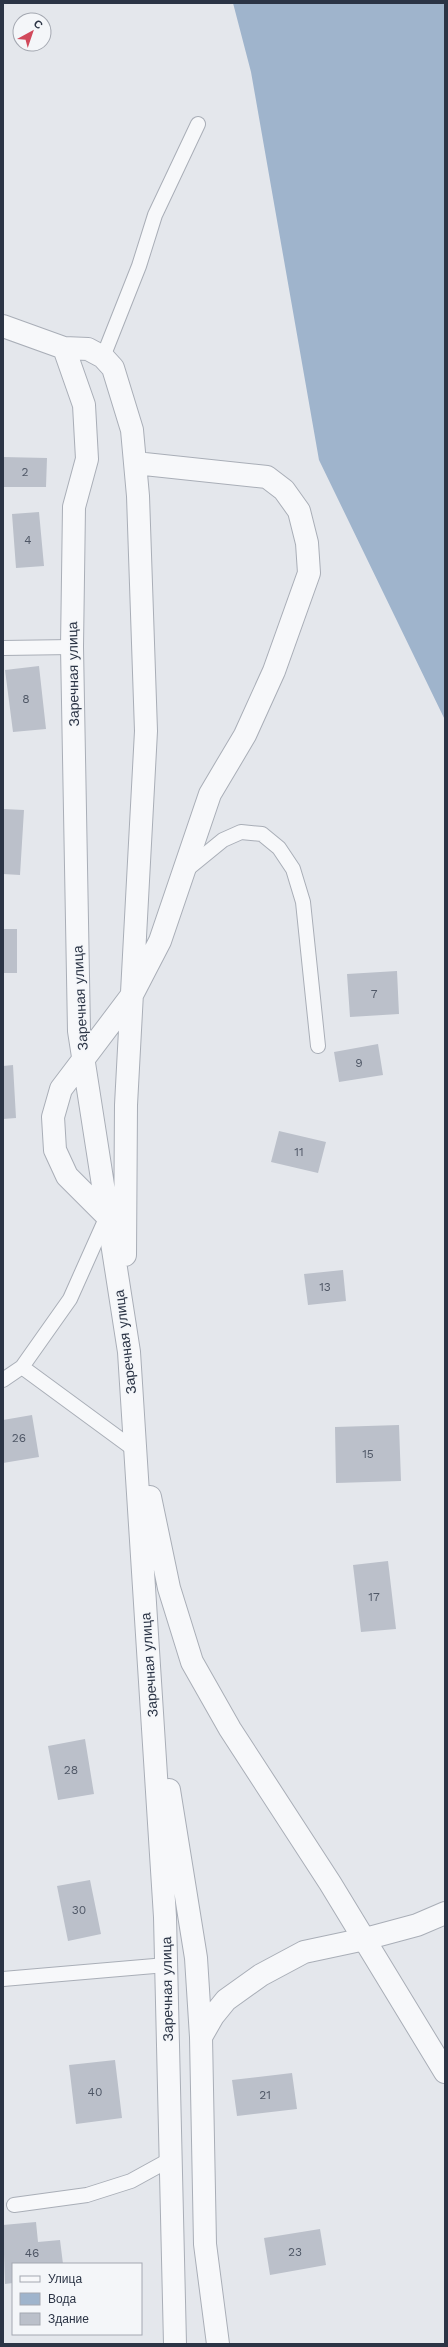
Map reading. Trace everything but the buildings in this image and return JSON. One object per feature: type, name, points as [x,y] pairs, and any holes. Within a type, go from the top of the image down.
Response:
[{"type":"street","points":[[3,326],[64,348],[88,349],[103,358],[113,368],[132,430],[135,463],[146,731],[126,1105],[124,1233],[129,1352],[150,1500],[169,1588],[192,1662],[230,1729],[365,1939],[445,2072]]},
{"type":"street","name":"Заречная улица","points":[[64,348],[84,405],[87,459],[74,507],[72,647],[78,1031],[129,1352],[166,1917],[175,2344]]},
{"type":"street","points":[[124,1233],[67,1176],[55,1150],[52,1117],[61,1089],[132,995],[160,942],[182,873],[210,794],[245,735],[274,671],[309,573],[307,543],[299,512],[284,490],[267,477],[135,463]]},
{"type":"street","points":[[152,1710],[175,1820],[196,1958],[201,2037],[205,2244],[218,2344]]},
{"type":"street","points":[[201,2037],[213,2016],[226,2000],[261,1975],[304,1952],[365,1939],[416,1924],[445,1912]]},
{"type":"lane","points":[[103,358],[139,266],[155,215],[198,124]]},
{"type":"lane","points":[[3,648],[72,647]]},
{"type":"lane","points":[[182,873],[223,840],[241,832],[262,834],[279,848],[293,869],[303,902],[318,1046]]},
{"type":"lane","points":[[3,1380],[22,1367],[70,1299],[107,1215]]},
{"type":"lane","points":[[22,1367],[135,1450]]},
{"type":"lane","points":[[3,1978],[166,1965]]},
{"type":"lane","points":[[14,2206],[87,2195],[131,2181],[171,2159]]},
{"type":"water","points":[[233,3],[445,3],[445,720],[319,460],[251,72]]}]
